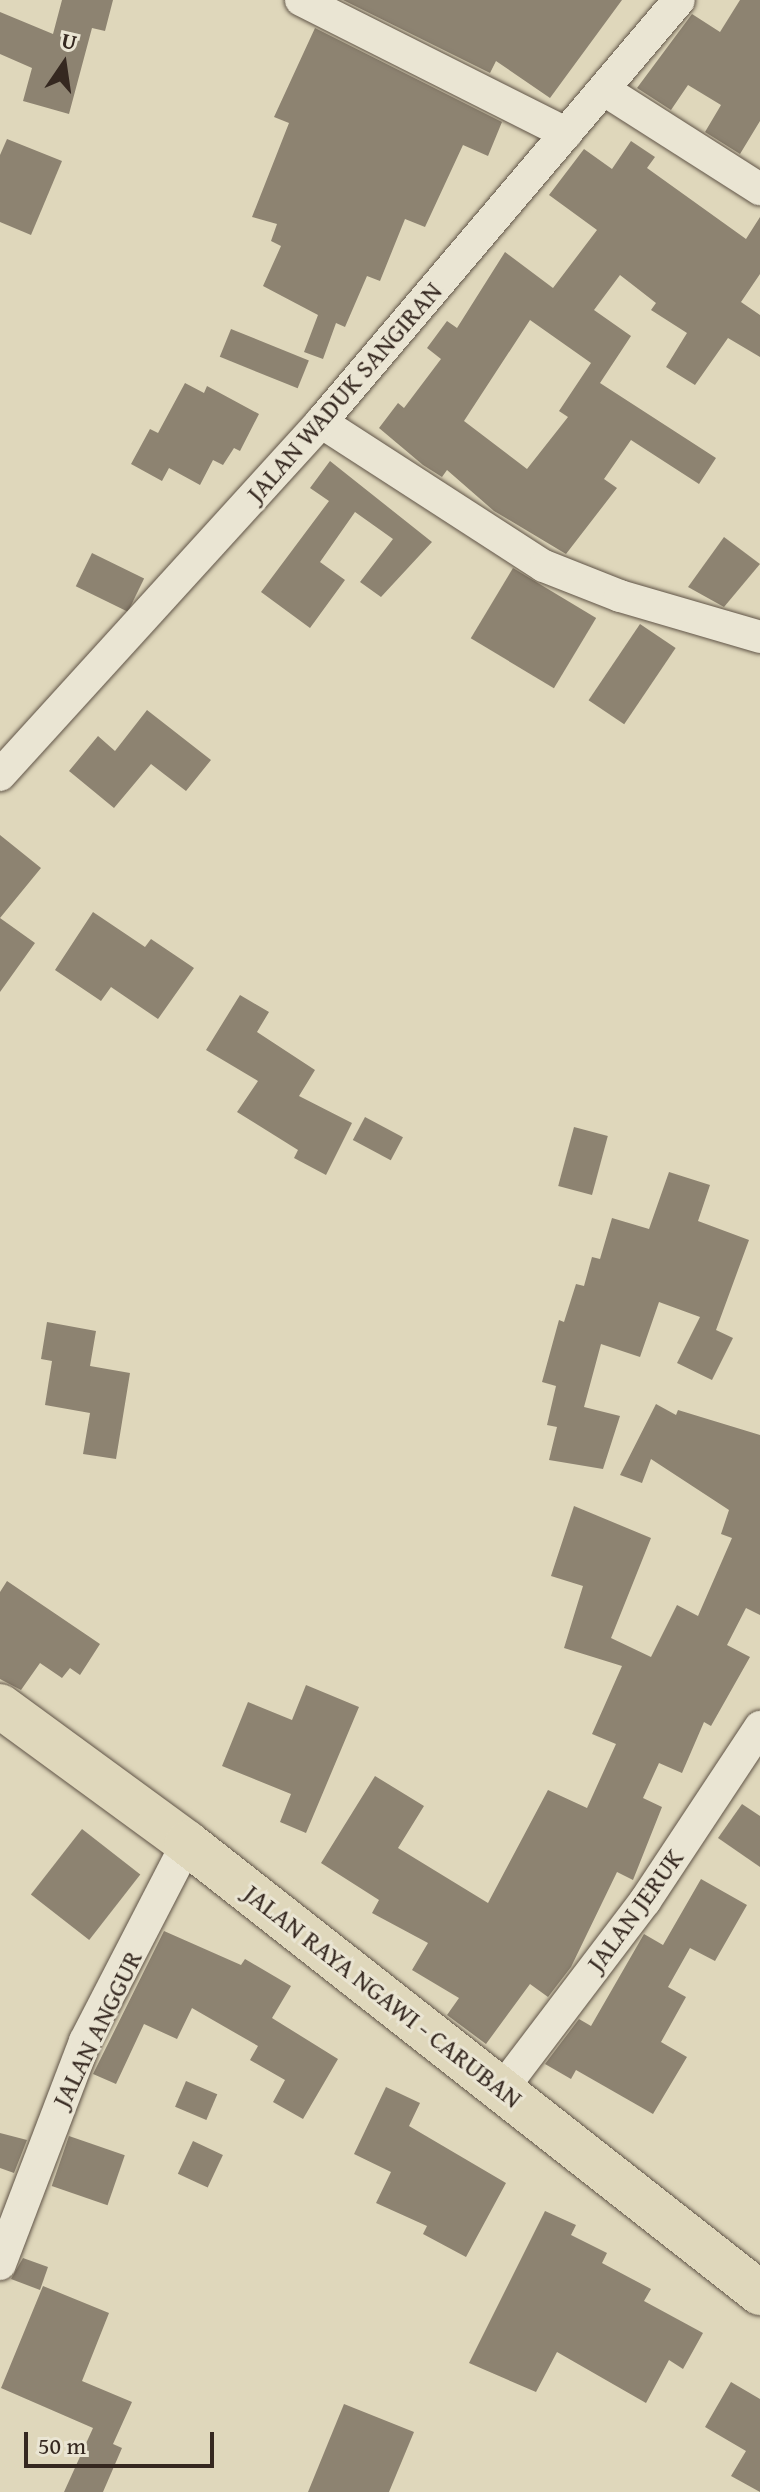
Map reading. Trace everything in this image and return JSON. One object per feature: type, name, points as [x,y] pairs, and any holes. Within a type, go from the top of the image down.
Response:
[{"type":"highway","name":"JALAN RAYA NGAWI - CARUBAN","points":[[0,1706],[187,1843],[503,2088],[760,2293]]},
{"type":"street","points":[[301,0],[566,133]]},
{"type":"street","name":"JALAN WADUK SANGIRAN","points":[[0,775],[321,422],[566,133],[606,91],[679,0]]},
{"type":"street","points":[[606,91],[760,189]]},
{"type":"street","points":[[321,422],[544,566],[620,596],[760,637]]},
{"type":"street","name":"JALAN JERUK","points":[[503,2088],[645,1901],[760,1727]]},
{"type":"street","name":"JALAN ANGGUR","points":[[0,2264],[68,2077],[187,1843]]},
{"type":"building","points":[[62,0],[113,0],[105,31],[92,28],[69,114],[23,101],[32,68],[0,54],[0,12],[53,34]]},
{"type":"building","points":[[343,0],[622,0],[550,98],[496,61],[490,73]]},
{"type":"building","points":[[740,0],[760,0],[760,121],[740,154],[705,132],[721,105],[688,85],[671,110],[637,88],[692,14],[720,32]]},
{"type":"building","points":[[315,28],[502,122],[488,156],[463,145],[425,227],[405,219],[380,281],[367,276],[345,327],[336,323],[323,359],[304,352],[318,315],[263,286],[281,246],[271,241],[277,224],[252,217],[289,123],[274,117]]},
{"type":"building","points":[[7,139],[62,161],[31,235],[0,222],[0,155]]},
{"type":"building","points":[[631,141],[655,157],[647,168],[746,239],[760,217],[760,274],[741,302],[760,315],[760,357],[728,338],[695,385],[666,367],[687,333],[651,310],[656,303],[620,275],[594,310],[631,336],[600,383],[716,458],[699,484],[631,440],[604,479],[617,488],[566,554],[494,511],[447,470],[442,477],[423,465],[379,428],[398,403],[404,408],[441,359],[427,348],[447,321],[457,328],[505,252],[553,288],[597,230],[549,195],[584,149],[612,169]],"holes":[[[530,320],[591,363],[559,411],[568,417],[527,469],[464,421]]]},
{"type":"building","points":[[231,329],[309,360],[298,388],[220,357]]},
{"type":"building","points":[[185,383],[204,393],[207,386],[259,414],[240,451],[234,448],[223,465],[213,460],[200,485],[169,468],[162,481],[131,464],[150,429],[158,433]]},
{"type":"building","points":[[330,461],[432,542],[381,597],[360,582],[393,539],[355,512],[320,562],[345,580],[310,628],[261,592],[329,501],[310,488]]},
{"type":"building","points":[[724,537],[760,564],[724,607],[688,587]]},
{"type":"building","points":[[92,553],[144,578],[128,612],[76,586]]},
{"type":"building","points":[[513,568],[596,618],[554,688],[471,638]]},
{"type":"building","points":[[640,624],[676,648],[624,724],[589,700]]},
{"type":"building","points":[[147,710],[211,760],[186,791],[151,764],[114,808],[69,771],[98,736],[115,751]]},
{"type":"building","points":[[0,835],[41,868],[0,918]]},
{"type":"building","points":[[93,912],[145,947],[151,939],[194,968],[158,1019],[111,987],[101,1001],[55,970]]},
{"type":"building","points":[[0,918],[35,943],[0,992]]},
{"type":"building","points":[[240,995],[269,1012],[257,1032],[315,1070],[299,1096],[352,1123],[326,1175],[294,1158],[298,1150],[237,1112],[258,1081],[206,1050]]},
{"type":"building","points":[[365,1117],[403,1137],[391,1160],[353,1140]]},
{"type":"building","points":[[574,1127],[608,1136],[592,1195],[558,1186]]},
{"type":"building","points":[[669,1172],[710,1185],[698,1221],[749,1240],[716,1330],[733,1338],[712,1380],[677,1363],[700,1317],[659,1302],[640,1357],[601,1344],[584,1407],[620,1416],[603,1469],[549,1460],[557,1427],[547,1425],[556,1386],[542,1382],[559,1320],[564,1322],[576,1284],[584,1286],[592,1257],[600,1259],[612,1218],[649,1229]]},
{"type":"building","points":[[47,1322],[96,1331],[90,1366],[130,1373],[116,1459],[83,1454],[90,1413],[45,1405],[52,1361],[41,1359]]},
{"type":"building","points":[[656,1404],[676,1415],[678,1410],[760,1435],[760,1615],[746,1608],[727,1645],[750,1657],[711,1726],[704,1722],[682,1773],[659,1763],[643,1798],[662,1807],[633,1880],[617,1872],[571,1967],[548,1997],[530,1984],[486,2044],[447,2015],[459,1998],[412,1970],[428,1943],[372,1913],[379,1900],[321,1863],[375,1776],[424,1806],[398,1848],[488,1903],[548,1790],[587,1808],[616,1744],[592,1734],[622,1666],[564,1648],[583,1586],[551,1576],[574,1506],[651,1538],[611,1638],[651,1657],[677,1605],[698,1616],[732,1538],[721,1534],[729,1510],[651,1459],[642,1483],[620,1475]]},
{"type":"building","points":[[7,1581],[100,1644],[80,1675],[70,1668],[62,1678],[40,1663],[21,1690],[0,1679],[0,1592]]},
{"type":"building","points":[[306,1685],[359,1707],[306,1833],[280,1822],[291,1794],[222,1766],[248,1702],[292,1720]]},
{"type":"building","points":[[742,1804],[760,1816],[760,1867],[718,1838]]},
{"type":"building","points":[[82,1829],[140,1875],[89,1940],[31,1894]]},
{"type":"building","points":[[701,1879],[747,1905],[715,1961],[690,1948],[668,1987],[686,1997],[661,2042],[687,2057],[653,2114],[576,2070],[571,2079],[545,2064],[579,2019],[591,2026],[644,1934],[663,1945]]},
{"type":"building","points":[[164,1931],[241,1965],[245,1959],[291,1986],[272,2018],[338,2059],[303,2119],[273,2102],[285,2080],[250,2060],[258,2046],[192,2008],[177,2039],[144,2024],[116,2084],[93,2074]]},
{"type":"building","points":[[186,2081],[217,2094],[206,2120],[175,2107]]},
{"type":"building","points":[[386,2087],[420,2103],[409,2126],[506,2183],[466,2257],[423,2234],[427,2226],[376,2203],[391,2172],[354,2154]]},
{"type":"building","points":[[0,2133],[27,2140],[14,2173],[0,2168]]},
{"type":"building","points":[[69,2136],[125,2155],[108,2205],[52,2186]]},
{"type":"building","points":[[193,2141],[223,2155],[208,2188],[178,2174]]},
{"type":"building","points":[[545,2211],[576,2225],[571,2235],[607,2253],[602,2263],[651,2289],[644,2301],[703,2333],[683,2369],[669,2360],[646,2403],[557,2352],[536,2392],[469,2363]]},
{"type":"building","points":[[23,2258],[48,2267],[40,2290],[11,2279]]},
{"type":"building","points":[[43,2286],[109,2313],[82,2381],[132,2402],[113,2444],[122,2448],[103,2492],[64,2492],[93,2428],[1,2388]]},
{"type":"building","points":[[731,2382],[760,2399],[760,2492],[731,2476],[746,2451],[705,2427]]},
{"type":"building","points":[[344,2404],[414,2432],[389,2492],[308,2492]]}]
